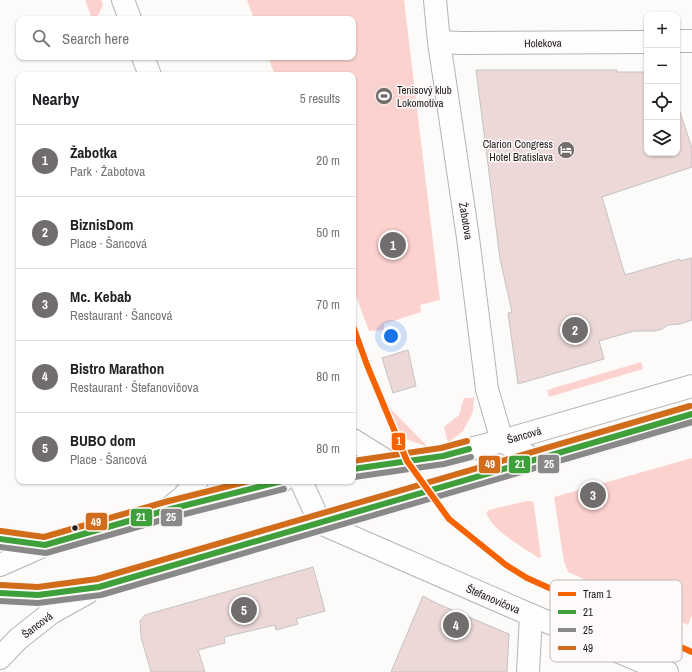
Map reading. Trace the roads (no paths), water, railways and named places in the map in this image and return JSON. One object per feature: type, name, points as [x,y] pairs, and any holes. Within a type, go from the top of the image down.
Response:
[{"type":"main road","points":[[123,0],[129,16]]},
{"type":"main road","name":"Žabotova","points":[[435,0],[439,42],[468,238],[487,389],[502,441]]},
{"type":"main road","points":[[680,41],[692,41]]},
{"type":"main road","name":"Holekova","points":[[439,42],[461,44],[644,42]]},
{"type":"main road","points":[[144,60],[149,72]]},
{"type":"main road","name":"Šancová","points":[[356,469],[443,456],[502,441],[692,386]]},
{"type":"main road","name":"Šancová","points":[[0,593],[38,595],[99,587],[692,414]]},
{"type":"main road","points":[[502,441],[535,460]]},
{"type":"main road","points":[[356,442],[390,463]]},
{"type":"main road","points":[[167,510],[183,497],[194,484]]},
{"type":"main road","points":[[0,565],[45,545],[167,510],[270,484]]},
{"type":"main road","points":[[302,484],[320,523]]},
{"type":"main road","name":"Štefanovičova","points":[[320,523],[550,623]]},
{"type":"main road","points":[[0,539],[45,545]]},
{"type":"main road","name":"Šancová","points":[[0,658],[18,639],[51,614],[99,587]]},
{"type":"main road","points":[[528,672],[531,615]]},
{"type":"main road","name":"Štefanovičova","points":[[643,662],[667,672]]},
{"type":"tram line","name":"1","points":[[356,334],[367,365],[407,461],[449,519],[506,565],[527,578],[550,588]]},
{"type":"tram line","name":"1","points":[[682,648],[692,652]]},
{"type":"place","name":"Tenisový klub Lokomotíva","points":[[384,96]]},
{"type":"place","name":"Clarion Congress Hotel Bratislava","points":[[566,150]]},
{"type":"place","name":"Žabotka","points":[[393,245]]},
{"type":"place","name":"BiznisDom","points":[[575,330]]},
{"type":"place","name":"Mc. Kebab","points":[[593,495]]},
{"type":"place","name":"BUBO dom","points":[[244,610]]},
{"type":"place","name":"Bistro Marathon","points":[[456,625]]}]
